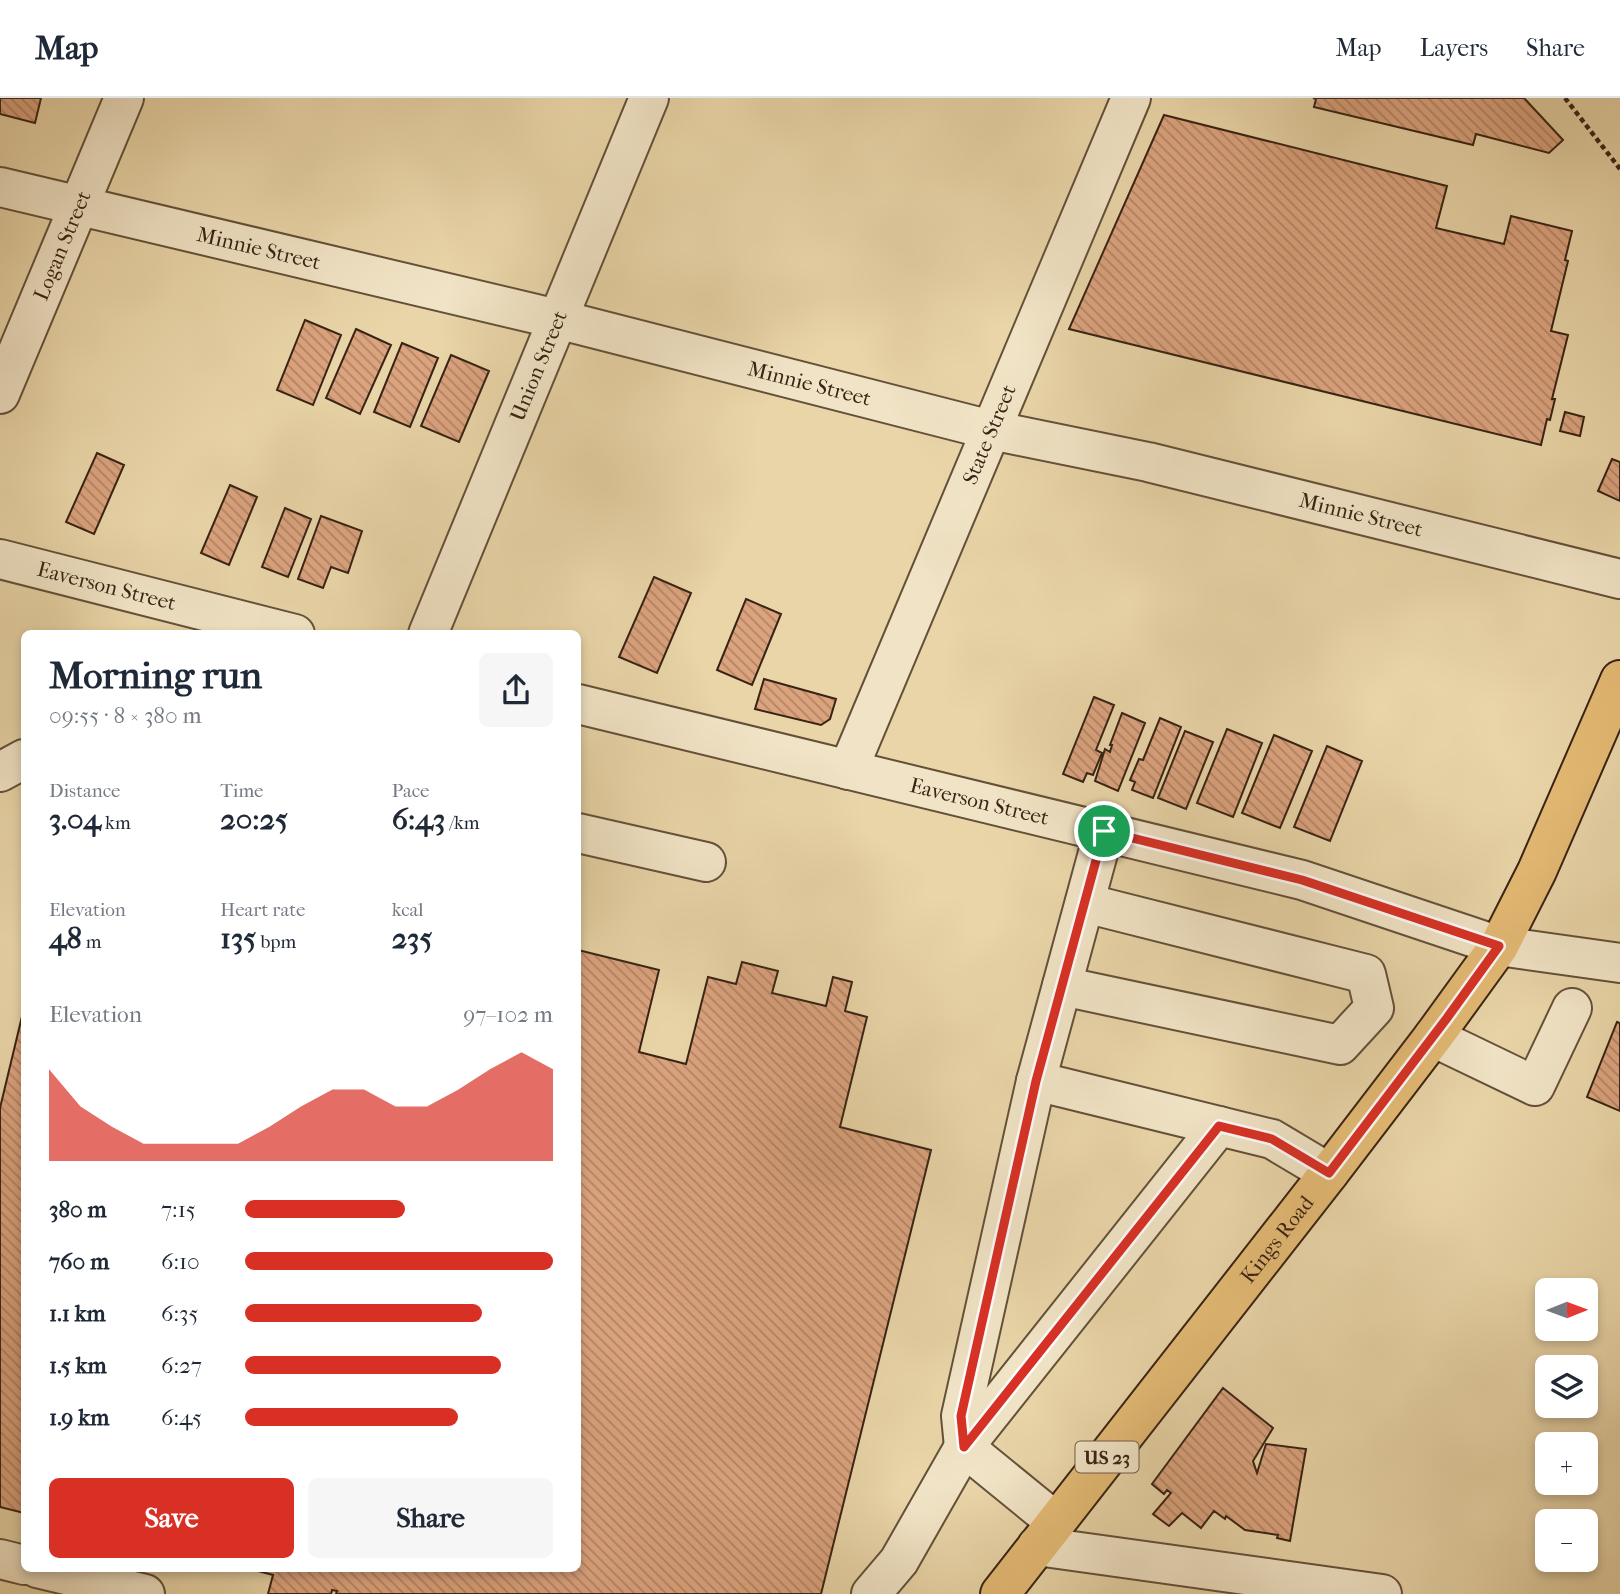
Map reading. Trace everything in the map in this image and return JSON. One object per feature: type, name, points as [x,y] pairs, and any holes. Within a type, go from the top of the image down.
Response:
[{"type":"main road","name":"Kings Road","points":[[1000,1594],[1329,1173],[1499,946],[1537,871],[1620,680]]},
{"type":"street","name":"Logan Street","points":[[0,394],[124,98]]},
{"type":"street","name":"Union Street","points":[[430,630],[649,98]]},
{"type":"street","name":"State Street","points":[[848,770],[1131,98]]},
{"type":"street","name":"Minnie Street","points":[[0,187],[557,319],[991,430],[1148,462],[1620,579]]},
{"type":"street","name":"Eaverson Street","points":[[0,559],[279,630]]},
{"type":"street","name":"Eaverson Street","points":[[581,705],[1302,880],[1499,946],[1620,963]]},
{"type":"street","points":[[0,772],[21,761]]},
{"type":"street","points":[[1104,831],[1036,1081],[961,1416],[964,1447],[1046,1534],[1334,1591],[1382,1594]]},
{"type":"street","points":[[581,834],[706,862]]},
{"type":"street","points":[[1062,985],[1340,1045],[1374,1008],[1366,974],[1085,902]]},
{"type":"street","points":[[1433,1037],[1535,1086],[1572,1008]]},
{"type":"street","points":[[1036,1081],[1272,1139],[1329,1173]]},
{"type":"street","points":[[872,1594],[899,1561],[964,1447],[1219,1126]]},
{"type":"street","points":[[0,1559],[21,1564]]},
{"type":"street","points":[[54,1572],[145,1594]]},
{"type":"path","points":[[1565,98],[1620,169]]},
{"type":"building","points":[[0,98],[41,98],[35,123],[0,114]]},
{"type":"building","points":[[1313,98],[1524,98],[1563,140],[1549,153],[1476,134],[1473,145],[1314,107],[1316,99]]},
{"type":"building","points":[[1164,115],[1447,186],[1436,228],[1504,244],[1511,216],[1572,231],[1565,260],[1568,261],[1551,331],[1568,335],[1552,399],[1555,399],[1550,420],[1547,419],[1541,445],[1069,329]]},
{"type":"building","points":[[305,320],[341,335],[313,405],[277,390]]},
{"type":"building","points":[[356,329],[391,345],[360,414],[326,398]]},
{"type":"building","points":[[402,343],[438,358],[410,427],[374,412]]},
{"type":"building","points":[[451,355],[489,371],[459,442],[421,426]]},
{"type":"building","points":[[1565,412],[1584,417],[1580,436],[1560,431]]},
{"type":"building","points":[[97,453],[124,465],[94,534],[66,522]]},
{"type":"building","points":[[1612,459],[1620,462],[1620,501],[1598,491]]},
{"type":"building","points":[[230,485],[257,497],[229,565],[201,553]]},
{"type":"building","points":[[285,508],[311,519],[288,577],[262,567]]},
{"type":"building","points":[[321,516],[362,531],[348,573],[331,567],[323,588],[298,579]]},
{"type":"building","points":[[654,577],[691,593],[657,673],[619,657]]},
{"type":"building","points":[[746,599],[781,614],[752,685],[717,670]]},
{"type":"building","points":[[764,679],[836,699],[830,719],[821,725],[755,709]]},
{"type":"building","points":[[1094,697],[1114,705],[1096,750],[1102,753],[1093,775],[1087,773],[1083,782],[1063,774]]},
{"type":"building","points":[[1122,713],[1145,723],[1118,791],[1095,781],[1105,749],[1110,752]]},
{"type":"building","points":[[1160,718],[1181,727],[1153,798],[1132,790],[1135,782],[1130,780],[1139,759],[1143,760]]},
{"type":"building","points":[[1227,729],[1262,743],[1233,817],[1197,803]]},
{"type":"building","points":[[1185,731],[1213,742],[1186,809],[1158,798]]},
{"type":"building","points":[[1274,735],[1312,751],[1280,828],[1242,813]]},
{"type":"building","points":[[1327,746],[1362,761],[1330,841],[1294,827]]},
{"type":"building","points":[[581,951],[659,970],[639,1052],[686,1064],[708,977],[736,984],[742,962],[778,971],[772,993],[826,1006],[833,977],[852,982],[845,1011],[867,1017],[840,1127],[931,1150],[821,1594],[336,1594],[337,1591],[332,1590],[331,1594],[268,1594],[273,1575],[261,1572],[581,1572]]},
{"type":"building","points":[[21,1020],[21,1512],[0,1507],[0,1108]]},
{"type":"building","points":[[1617,1022],[1620,1023],[1620,1111],[1587,1097]]},
{"type":"building","points":[[1223,1388],[1273,1428],[1253,1461],[1257,1473],[1266,1444],[1306,1449],[1290,1541],[1277,1538],[1278,1535],[1245,1530],[1214,1511],[1201,1528],[1182,1513],[1169,1526],[1153,1514],[1171,1493],[1167,1490],[1164,1494],[1152,1484]]},
{"type":"route","points":[[1104,831],[1302,880],[1499,946],[1329,1173],[1272,1139],[1219,1126],[964,1447],[961,1416],[1036,1081],[1104,831]]}]
